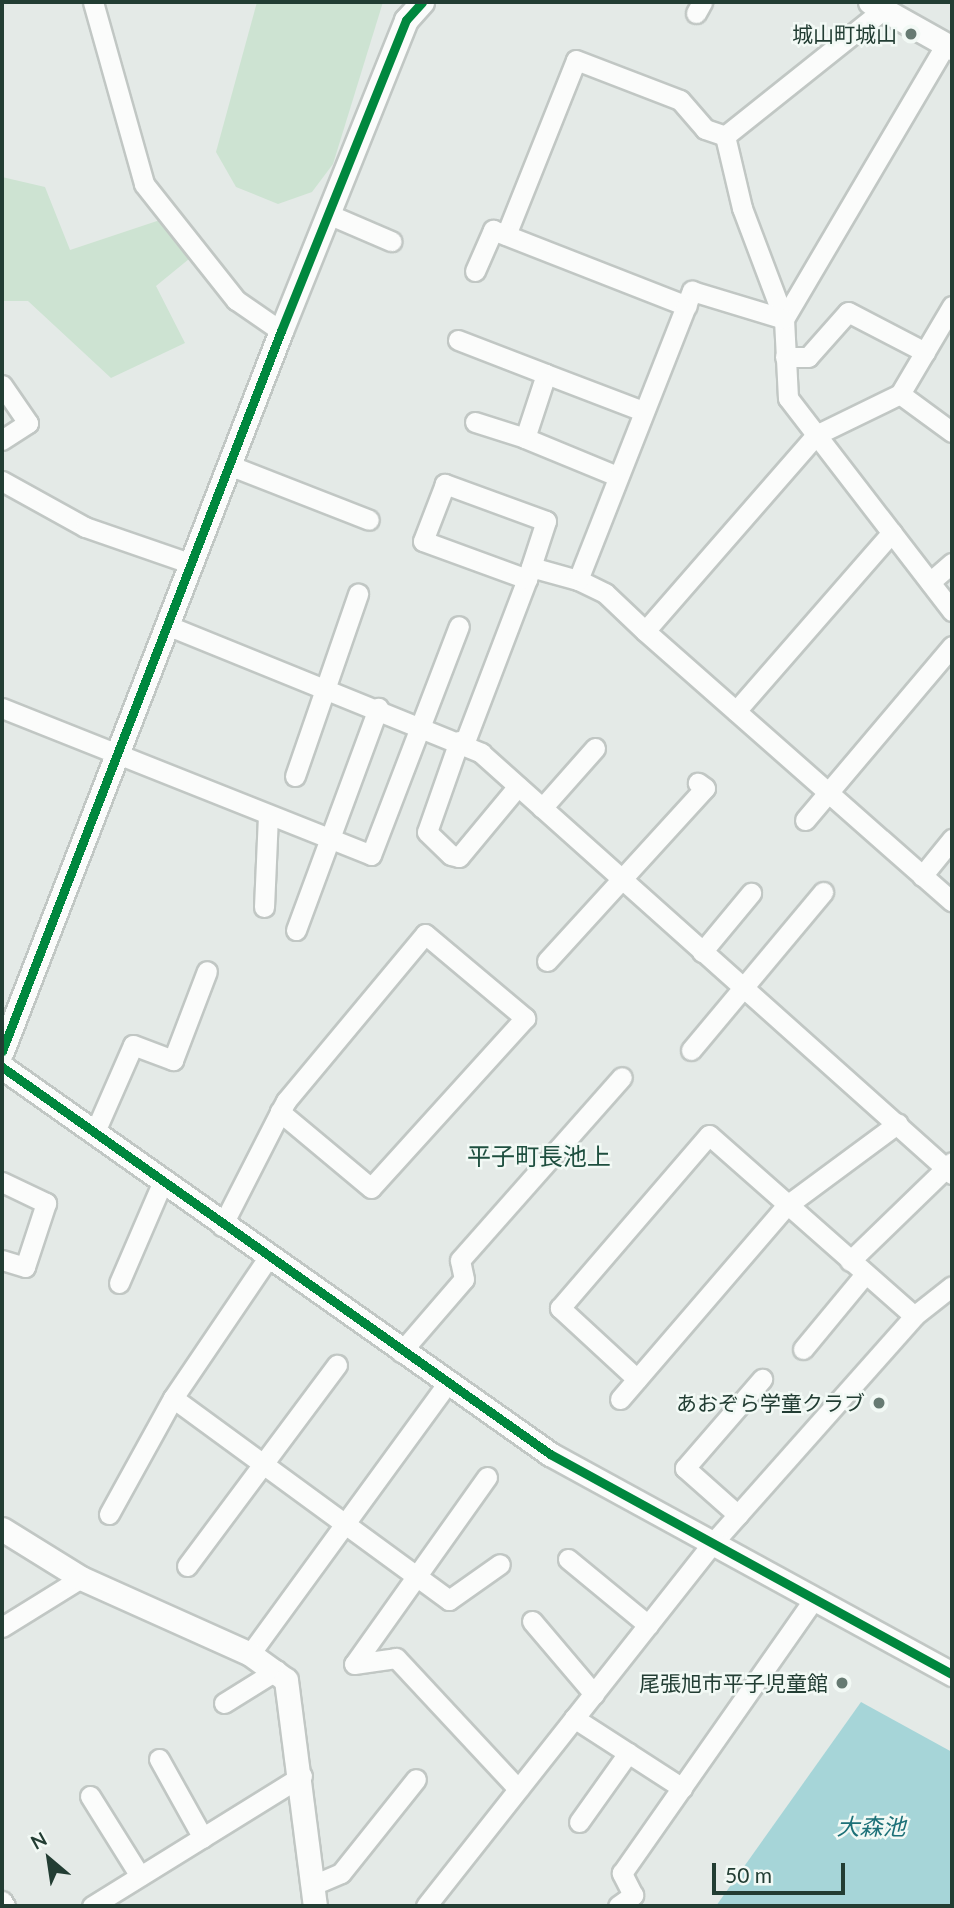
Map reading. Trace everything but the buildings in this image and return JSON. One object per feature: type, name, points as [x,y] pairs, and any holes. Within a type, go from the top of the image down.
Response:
[{"type":"street","points":[[93,2],[144,184],[236,300],[281,331]]},
{"type":"street","points":[[2,1051],[10,1005],[169,626],[281,331],[406,20],[422,2]]},
{"type":"street","points":[[725,136],[876,6],[949,46],[784,319]]},
{"type":"street","points":[[506,235],[576,60],[680,100],[705,129],[725,136]]},
{"type":"street","points":[[725,136],[742,208],[784,319],[788,398],[952,611]]},
{"type":"street","points":[[328,214],[391,242]]},
{"type":"street","points":[[475,271],[493,230],[687,306]]},
{"type":"street","points":[[578,580],[617,475],[692,291],[704,290],[784,319]]},
{"type":"street","points":[[645,631],[817,435],[900,394],[952,309]]},
{"type":"street","points":[[785,357],[808,357],[848,312],[925,352]]},
{"type":"street","points":[[458,341],[643,411]]},
{"type":"street","points":[[525,438],[546,374]]},
{"type":"street","points":[[2,385],[28,423],[2,440]]},
{"type":"street","points":[[900,394],[952,432]]},
{"type":"street","points":[[475,422],[525,438],[617,475]]},
{"type":"street","points":[[229,465],[369,520]]},
{"type":"street","points":[[2,481],[85,527],[192,564]]},
{"type":"street","points":[[518,786],[459,857],[452,855],[427,832],[529,573],[546,521],[446,484],[423,541],[529,573],[578,580],[605,593],[952,902]]},
{"type":"street","points":[[736,711],[892,532]]},
{"type":"street","points":[[930,582],[952,563]]},
{"type":"street","points":[[295,776],[358,594]]},
{"type":"street","points":[[169,626],[462,742],[518,786],[621,881],[950,1168],[850,1261]]},
{"type":"street","points":[[2,708],[371,855],[418,724],[459,626]]},
{"type":"street","points":[[805,820],[952,646]]},
{"type":"street","points":[[296,930],[378,708]]},
{"type":"street","points":[[542,808],[595,748]]},
{"type":"street","points":[[547,961],[705,788],[698,783]]},
{"type":"street","points":[[264,907],[268,816]]},
{"type":"street","points":[[922,876],[952,839]]},
{"type":"street","points":[[691,1050],[823,892]]},
{"type":"street","points":[[702,952],[751,893]]},
{"type":"street","points":[[222,1226],[280,1112],[425,934],[525,1018],[371,1188],[280,1112]]},
{"type":"street","points":[[94,1134],[133,1045],[173,1060],[207,971]]},
{"type":"street","points":[[2,1067],[267,1259],[550,1454],[711,1545],[952,1674]]},
{"type":"street","points":[[401,1352],[464,1279],[460,1261],[622,1077]]},
{"type":"street","points":[[620,1399],[786,1206],[898,1123]]},
{"type":"street","points":[[637,1379],[560,1308],[709,1135],[786,1206],[914,1316]]},
{"type":"street","points":[[2,1182],[47,1203],[24,1267],[2,1260]]},
{"type":"street","points":[[119,1283],[162,1183]]},
{"type":"street","points":[[109,1514],[173,1398],[267,1259]]},
{"type":"street","points":[[803,1349],[865,1274]]},
{"type":"street","points":[[426,1906],[711,1545],[914,1316],[952,1286]]},
{"type":"street","points":[[187,1566],[337,1365]]},
{"type":"street","points":[[738,1515],[685,1468],[762,1380]]},
{"type":"street","points":[[250,1654],[448,1382]]},
{"type":"street","points":[[173,1398],[265,1462],[418,1574],[449,1600],[500,1564]]},
{"type":"street","points":[[487,1478],[354,1664],[396,1658],[518,1790]]},
{"type":"street","points":[[2,1529],[81,1578],[250,1654],[277,1670],[293,1694],[314,1896]]},
{"type":"street","points":[[568,1559],[648,1625]]},
{"type":"street","points":[[2,1628],[81,1578]]},
{"type":"street","points":[[623,1905],[633,1895],[622,1873],[814,1599]]},
{"type":"street","points":[[532,1621],[594,1694]]},
{"type":"street","points":[[224,1703],[277,1670]]},
{"type":"street","points":[[574,1718],[682,1788]]},
{"type":"street","points":[[579,1822],[628,1753]]},
{"type":"street","points":[[159,1759],[203,1838]]},
{"type":"street","points":[[92,1906],[302,1776]]},
{"type":"street","points":[[314,1896],[341,1872],[416,1779]]},
{"type":"street","points":[[90,1796],[141,1876]]},
{"type":"street","points":[[2,1901],[5,1906]]},
{"type":"green space","points":[[257,2],[383,2],[333,164],[312,192],[278,204],[236,187],[216,152]]},
{"type":"green space","points":[[2,177],[45,187],[70,250],[163,219],[189,259],[156,286],[185,343],[111,378],[28,301],[2,301]]},
{"type":"water","name":"大森池","points":[[861,1702],[952,1752],[952,1906],[716,1906]]},
{"type":"cycle path","points":[[2,1051],[281,331],[406,20],[422,2]]},
{"type":"cycle path","points":[[2,1067],[550,1454],[952,1674]]},
{"type":"place","name":"城山町城山","points":[[911,34]]},
{"type":"place","name":"あおぞら学童クラブ","points":[[879,1403]]},
{"type":"place","name":"尾張旭市平子児童館","points":[[842,1683]]},
{"type":"district","name":"平子町長池上","points":[[539,1156]]}]
